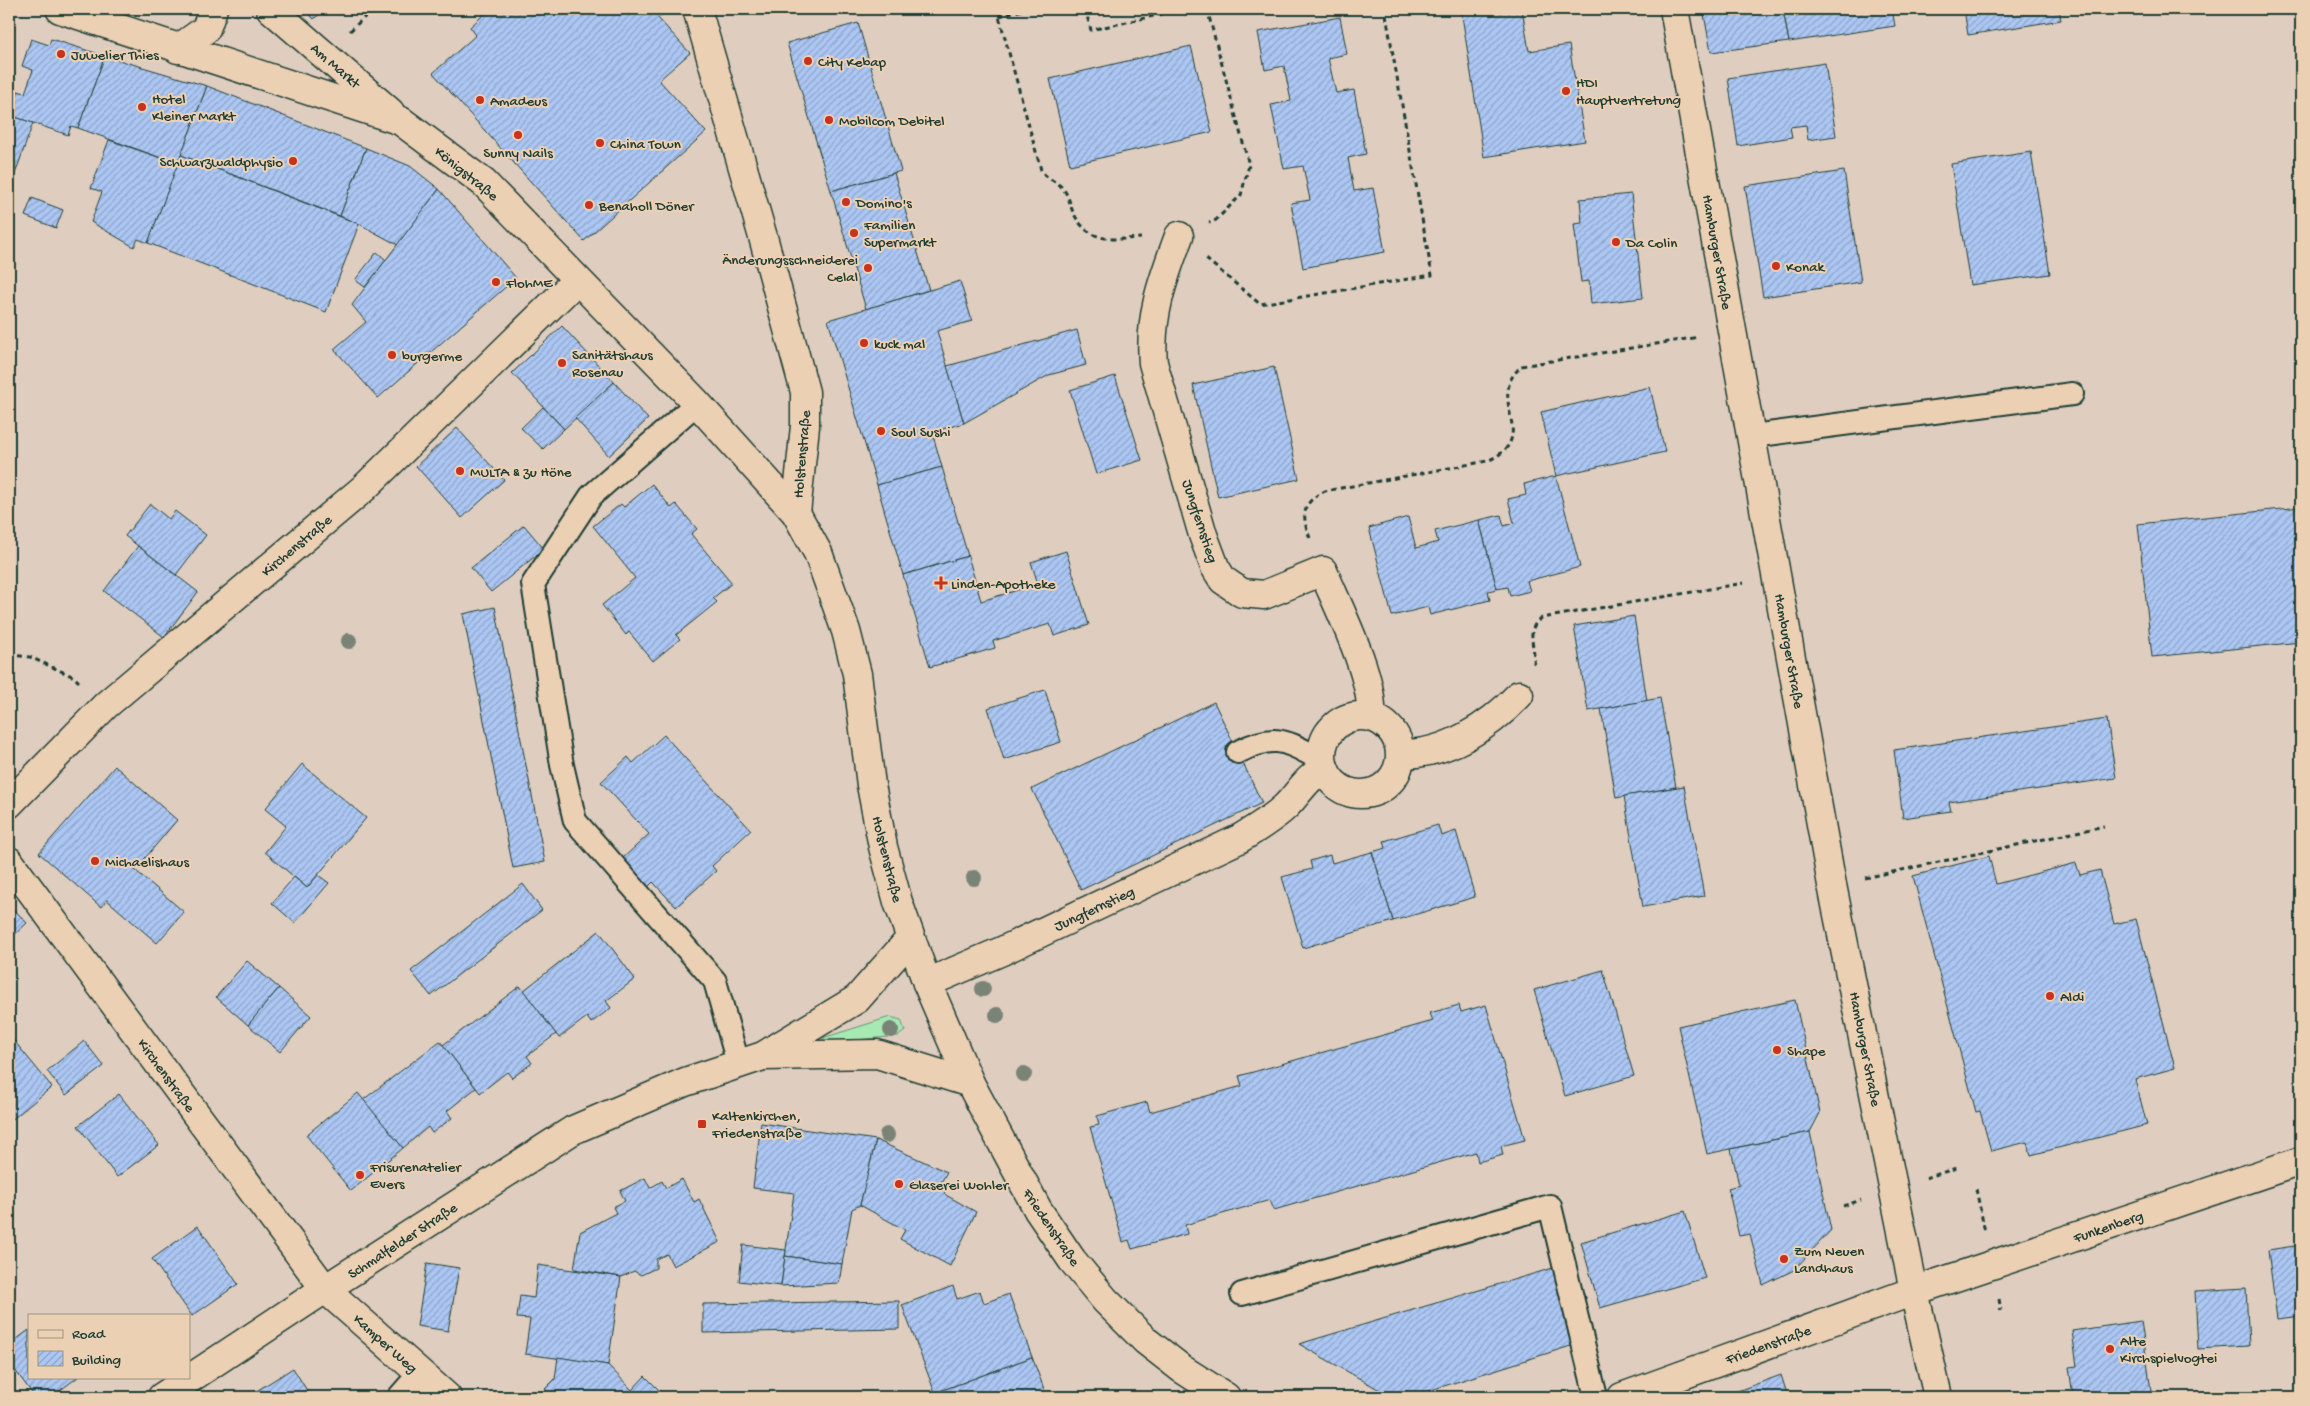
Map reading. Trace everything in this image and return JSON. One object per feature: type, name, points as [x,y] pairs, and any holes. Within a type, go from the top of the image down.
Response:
[{"type":"main road","name":"Königstraße","points":[[60,9],[401,122],[484,183],[697,403],[796,513]]},
{"type":"main road","points":[[178,49],[206,29],[212,9]]},
{"type":"main road","name":"Am Markt","points":[[270,9],[401,122]]},
{"type":"main road","name":"Holstenstraße","points":[[698,9],[805,392],[806,426],[796,513],[818,553],[846,631],[856,674],[871,785],[883,847],[910,939],[927,983]]},
{"type":"main road","name":"Hamburger Straße","points":[[1674,9],[1832,885],[1914,1291],[1938,1397]]},
{"type":"main road","name":"Jungfernstieg","points":[[1179,236],[1163,280],[1155,312],[1151,337],[1153,363],[1215,567],[1222,580],[1242,593],[1264,595],[1323,571]]},
{"type":"main road","name":"Kirchenstraße","points":[[9,804],[106,705],[364,488],[576,280]]},
{"type":"main road","points":[[1323,571],[1364,672],[1371,697],[1370,716]]},
{"type":"main road","points":[[1400,754],[1415,755],[1429,752],[1458,740],[1493,718],[1519,695]]},
{"type":"main road","points":[[1356,715],[1370,716],[1390,727],[1398,740],[1400,754],[1398,769],[1390,781],[1381,789],[1369,793],[1354,793],[1340,788],[1331,780],[1323,765],[1323,745],[1334,726],[1346,718],[1356,715]]},
{"type":"main road","name":"Jungfernstieg","points":[[927,983],[1002,951],[1239,839],[1284,808],[1323,765]]},
{"type":"main road","name":"Kirchenstraße","points":[[9,861],[325,1289]]},
{"type":"main road","name":"Schmalfelder Straße","points":[[162,1397],[325,1289],[574,1130],[685,1082],[750,1060],[856,999],[910,939]]},
{"type":"main road","name":"Friedenstraße","points":[[927,983],[970,1083],[1038,1210],[1072,1260],[1105,1300],[1146,1341],[1182,1369],[1226,1397]]},
{"type":"main road","name":"Schmalfelder Straße","points":[[750,1060],[877,1054],[970,1083]]},
{"type":"main road","name":"Funkenberg","points":[[1914,1291],[2301,1161]]},
{"type":"main road","name":"Kamper Weg","points":[[325,1289],[447,1397]]},
{"type":"main road","name":"Friedenstraße","points":[[1622,1397],[1914,1291]]},
{"type":"lane","points":[[1752,436],[2072,394]]},
{"type":"lane","points":[[697,403],[591,496],[534,584],[562,765],[575,821],[714,981],[750,1060]]},
{"type":"lane","points":[[1238,752],[1266,740],[1279,740],[1323,765]]},
{"type":"lane","points":[[1242,1294],[1550,1206],[1596,1397]]},
{"type":"lane","points":[[400,1397],[420,1373]]},
{"type":"path","points":[[997,9],[1041,170],[1046,177],[1060,184],[1066,192],[1082,227],[1094,235],[1109,240],[1179,236],[1216,220],[1241,195],[1249,165],[1207,9]]},
{"type":"path","points":[[999,16],[1026,9]]},
{"type":"path","points":[[1085,9],[1091,30],[1185,9]]},
{"type":"path","points":[[1179,236],[1260,304],[1432,275],[1385,9]]},
{"type":"path","points":[[1323,571],[1304,519],[1304,511],[1308,502],[1325,491],[1487,461],[1498,456],[1506,450],[1513,431],[1508,392],[1509,382],[1522,366],[1733,332]]},
{"type":"path","points":[[1519,695],[1534,666],[1536,655],[1531,633],[1536,621],[1542,618],[1776,578]]},
{"type":"path","points":[[9,591],[12,599],[9,617]]},
{"type":"path","points":[[9,655],[30,658],[74,677],[106,705]]},
{"type":"path","points":[[1832,885],[2104,826]]},
{"type":"green space","points":[[890,1017],[901,1020],[905,1031],[898,1036],[825,1043],[823,1038]]},
{"type":"building","points":[[304,9],[325,9],[314,19]]},
{"type":"building","points":[[490,9],[668,9],[658,18],[690,53],[659,80],[706,132],[584,241],[433,73],[476,35],[470,27]]},
{"type":"building","points":[[1461,9],[1522,9],[1529,51],[1569,45],[1585,141],[1484,157]]},
{"type":"building","points":[[1703,9],[1783,9],[1789,42],[1711,52]]},
{"type":"building","points":[[1783,9],[1892,9],[1895,26],[1789,42]]},
{"type":"building","points":[[1964,9],[2059,9],[2061,20],[1968,35]]},
{"type":"building","points":[[1340,17],[1347,54],[1328,58],[1336,93],[1354,90],[1366,154],[1348,158],[1354,191],[1373,188],[1385,252],[1303,268],[1291,203],[1310,200],[1303,166],[1284,169],[1271,105],[1291,101],[1284,66],[1265,70],[1258,32]]},
{"type":"building","points":[[858,23],[901,171],[831,191],[787,43]]},
{"type":"building","points":[[31,39],[49,45],[51,39],[105,56],[78,128],[71,126],[68,135],[9,115],[18,91],[25,93],[33,70],[22,66]]},
{"type":"building","points":[[1191,46],[1212,132],[1070,165],[1050,79]]},
{"type":"building","name":"Hotel Kleiner Markt","points":[[105,56],[207,86],[178,164],[78,128]]},
{"type":"building","points":[[1825,63],[1836,136],[1808,140],[1806,125],[1790,127],[1792,137],[1738,146],[1728,78]]},
{"type":"building","points":[[207,86],[366,148],[340,216],[181,155]]},
{"type":"building","points":[[9,115],[33,123],[9,191]]},
{"type":"building","points":[[109,140],[178,164],[148,243],[138,239],[134,247],[91,222],[102,192],[91,188]]},
{"type":"building","points":[[366,148],[410,166],[439,189],[398,245],[340,216]]},
{"type":"building","points":[[2031,152],[2050,274],[1970,285],[1951,164]]},
{"type":"building","points":[[181,155],[359,224],[326,312],[148,243]]},
{"type":"building","points":[[1844,171],[1861,282],[1763,297],[1745,186]]},
{"type":"building","points":[[894,173],[929,290],[866,309],[831,191]]},
{"type":"building","points":[[439,189],[516,278],[378,398],[334,349],[366,322],[352,305]]},
{"type":"building","points":[[1631,194],[1643,298],[1591,304],[1589,281],[1581,282],[1574,224],[1582,223],[1580,199]]},
{"type":"building","points":[[32,198],[63,210],[56,228],[25,216]]},
{"type":"building","points":[[377,252],[386,260],[365,287],[355,280]]},
{"type":"building","points":[[960,281],[972,321],[937,331],[964,423],[932,432],[942,467],[877,485],[828,320]]},
{"type":"building","points":[[562,326],[614,382],[564,429],[512,373]]},
{"type":"building","points":[[1077,330],[1086,365],[1049,375],[964,423],[947,366]]},
{"type":"building","points":[[1274,367],[1299,479],[1218,497],[1193,385]]},
{"type":"building","points":[[1115,376],[1142,460],[1096,474],[1070,390]]},
{"type":"building","points":[[614,382],[648,419],[609,456],[575,418]]},
{"type":"building","points":[[1650,387],[1665,452],[1556,476],[1541,412]]},
{"type":"building","points":[[543,407],[564,429],[543,449],[521,428]]},
{"type":"building","points":[[457,428],[504,480],[462,518],[416,466]]},
{"type":"building","points":[[942,467],[968,556],[903,575],[877,485]]},
{"type":"building","points":[[1556,476],[1580,567],[1527,581],[1530,591],[1510,596],[1508,587],[1497,589],[1479,520],[1501,515],[1504,526],[1514,523],[1508,499],[1526,495],[1524,484]]},
{"type":"building","points":[[652,484],[671,508],[676,504],[697,529],[691,534],[732,583],[713,598],[717,602],[676,635],[680,639],[653,661],[629,632],[626,635],[602,605],[635,578],[593,526],[621,504],[624,507]]},
{"type":"building","points":[[150,504],[169,519],[175,511],[206,535],[176,575],[125,536]]},
{"type":"building","points":[[2301,507],[2301,642],[2152,657],[2138,524]]},
{"type":"building","points":[[1408,517],[1416,548],[1438,542],[1435,531],[1479,520],[1497,589],[1488,591],[1490,600],[1430,615],[1428,607],[1392,616],[1369,528]]},
{"type":"building","points":[[524,525],[544,549],[491,592],[471,568]]},
{"type":"building","points":[[138,546],[198,592],[164,637],[104,591]]},
{"type":"building","points":[[1066,551],[1089,625],[1054,636],[1050,624],[993,641],[995,648],[930,667],[903,575],[968,556],[981,601],[1038,584],[1031,562]]},
{"type":"building","points":[[495,607],[545,862],[513,868],[463,614]]},
{"type":"building","points":[[1634,616],[1647,701],[1588,711],[1574,626]]},
{"type":"building","points":[[1045,690],[1061,742],[1004,760],[988,708]]},
{"type":"building","points":[[1660,698],[1676,787],[1616,798],[1601,709]]},
{"type":"building","points":[[1214,702],[1262,803],[1081,890],[1032,789]]},
{"type":"building","points":[[2107,719],[2116,778],[1949,802],[1951,811],[1903,818],[1894,750]]},
{"type":"building","points":[[664,735],[751,830],[712,866],[716,871],[676,907],[653,882],[648,887],[622,859],[649,834],[601,782],[628,757],[633,763]]},
{"type":"building","points":[[302,764],[366,818],[307,888],[265,852],[286,826],[265,809]]},
{"type":"building","name":"Michaelishaus","points":[[115,766],[177,820],[135,870],[184,912],[157,943],[107,900],[101,907],[39,853]]},
{"type":"building","points":[[1684,786],[1704,896],[1643,907],[1624,796]]},
{"type":"building","points":[[1438,825],[1441,836],[1456,831],[1475,897],[1393,921],[1372,852],[1386,848],[1384,841]]},
{"type":"building","points":[[1372,852],[1393,921],[1303,948],[1282,877],[1312,869],[1310,861],[1330,855],[1332,863]]},
{"type":"building","name":"Aldi","points":[[1989,856],[1996,884],[2076,863],[2080,875],[2100,870],[2114,924],[2136,919],[2175,1068],[2135,1079],[2147,1125],[2031,1155],[2027,1142],[1991,1151],[1980,1111],[1976,1112],[1913,876]]},
{"type":"building","points":[[318,875],[329,883],[295,923],[272,903],[294,877],[307,888]]},
{"type":"building","points":[[523,884],[542,910],[431,996],[411,971]]},
{"type":"building","points":[[9,904],[27,923],[9,940]]},
{"type":"building","points":[[599,931],[635,979],[606,1001],[611,1008],[591,1023],[587,1017],[559,1038],[523,991]]},
{"type":"building","points":[[247,961],[279,988],[248,1025],[216,997]]},
{"type":"building","points":[[1603,970],[1634,1076],[1565,1096],[1534,990]]},
{"type":"building","points":[[520,986],[556,1034],[527,1056],[532,1063],[512,1078],[507,1072],[480,1093],[443,1045]]},
{"type":"building","points":[[279,988],[311,1016],[280,1052],[248,1025]]},
{"type":"building","points":[[1795,1000],[1820,1113],[1810,1132],[1707,1154],[1678,1026]]},
{"type":"building","points":[[1459,1005],[1461,1012],[1486,1005],[1525,1140],[1501,1146],[1503,1155],[1478,1162],[1476,1152],[1274,1210],[1270,1200],[1185,1225],[1187,1234],[1132,1249],[1129,1240],[1123,1242],[1090,1127],[1099,1125],[1097,1116],[1147,1102],[1150,1112],[1242,1086],[1239,1076],[1433,1021],[1430,1013]]},
{"type":"building","points":[[11,1037],[52,1087],[9,1122],[9,1039]]},
{"type":"building","points":[[84,1041],[104,1066],[66,1095],[47,1071]]},
{"type":"building","points":[[440,1041],[476,1088],[447,1111],[452,1118],[432,1133],[428,1127],[403,1148],[363,1100]]},
{"type":"building","points":[[358,1093],[403,1148],[351,1191],[306,1135]]},
{"type":"building","points":[[119,1094],[159,1145],[117,1177],[78,1126]]},
{"type":"building","points":[[761,1123],[876,1140],[860,1205],[852,1209],[842,1264],[785,1256],[794,1193],[753,1188]]},
{"type":"building","points":[[1810,1132],[1831,1230],[1794,1270],[1763,1285],[1750,1234],[1739,1236],[1728,1188],[1739,1185],[1731,1149]]},
{"type":"building","points":[[876,1140],[947,1172],[940,1184],[947,1188],[944,1194],[976,1212],[950,1266],[900,1239],[905,1230],[860,1205]]},
{"type":"building","points":[[645,1178],[650,1188],[662,1181],[666,1188],[682,1179],[694,1202],[699,1199],[720,1242],[673,1266],[667,1254],[656,1259],[656,1268],[641,1275],[634,1271],[621,1277],[574,1269],[580,1232],[616,1213],[613,1207],[625,1201],[620,1191]]},
{"type":"building","points":[[1685,1211],[1705,1278],[1600,1308],[1581,1242]]},
{"type":"building","points":[[198,1226],[238,1284],[192,1316],[152,1259]]},
{"type":"building","points":[[743,1245],[786,1250],[781,1286],[739,1281]]},
{"type":"building","points":[[2301,1245],[2301,1316],[2277,1319],[2268,1250]]},
{"type":"building","points":[[785,1256],[842,1264],[839,1283],[781,1286]]},
{"type":"building","points":[[427,1263],[459,1268],[448,1331],[417,1326]]},
{"type":"building","points":[[538,1265],[621,1277],[608,1365],[525,1354],[530,1319],[517,1318],[520,1296],[534,1298]]},
{"type":"building","points":[[1553,1268],[1577,1344],[1409,1397],[1392,1397],[1299,1344]]},
{"type":"building","points":[[953,1286],[957,1299],[980,1291],[984,1303],[1009,1294],[1032,1357],[935,1393],[902,1305]]},
{"type":"building","points":[[2246,1288],[2249,1346],[2198,1349],[2195,1291]]},
{"type":"building","points":[[899,1301],[899,1329],[703,1333],[703,1304]]},
{"type":"building","name":"Alte Kirchspielvogtei","points":[[2141,1321],[2152,1397],[2073,1397],[2069,1367],[2077,1366],[2072,1331]]},
{"type":"building","points":[[28,1331],[28,1378],[77,1378],[51,1397],[35,1397],[9,1362],[9,1345]]},
{"type":"building","points":[[558,1357],[608,1365],[632,1390],[645,1376],[666,1397],[554,1397],[545,1389],[555,1379]]},
{"type":"building","points":[[1032,1357],[1047,1397],[936,1397],[935,1393]]},
{"type":"building","points":[[293,1368],[311,1397],[247,1397]]},
{"type":"building","points":[[1781,1375],[1788,1397],[1721,1397]]},
{"type":"place","name":"Juwelier Thies","points":[[61,54]]},
{"type":"place","name":"City Kebap","points":[[808,61]]},
{"type":"place","name":"HDI Hauptvertretung","points":[[1566,91]]},
{"type":"place","name":"Amadeus","points":[[480,100]]},
{"type":"place","name":"Hotel Kleiner Markt","points":[[142,107]]},
{"type":"place","name":"Mobilcom Debitel","points":[[829,120]]},
{"type":"place","name":"Sunny Nails","points":[[518,135]]},
{"type":"place","name":"China Town","points":[[600,143]]},
{"type":"place","name":"Schwarzwaldphysio","points":[[293,161]]},
{"type":"place","name":"Domino's","points":[[846,202]]},
{"type":"place","name":"Benaholl Döner","points":[[589,205]]},
{"type":"place","name":"Familien Supermarkt","points":[[854,233]]},
{"type":"place","name":"Da Colin","points":[[1616,242]]},
{"type":"place","name":"Konak","points":[[1776,266]]},
{"type":"place","name":"Änderungsschneiderei Celal","points":[[868,268]]},
{"type":"place","name":"FlohME","points":[[496,282]]},
{"type":"place","name":"kuck mal","points":[[864,343]]},
{"type":"place","name":"burgerme","points":[[392,355]]},
{"type":"place","name":"Sanitätshaus Rosenau","points":[[562,363]]},
{"type":"place","name":"Soul Sushi","points":[[881,431]]},
{"type":"place","name":"MULTA & zu Höne","points":[[460,471]]},
{"type":"place","name":"Linden-Apotheke","points":[[941,583]]},
{"type":"place","name":"Michaelishaus","points":[[95,861]]},
{"type":"place","name":"Aldi","points":[[2050,996]]},
{"type":"place","name":"Shape","points":[[1777,1050]]},
{"type":"place","name":"Kaltenkirchen, Friedenstraße","points":[[702,1124]]},
{"type":"place","name":"Frisurenatelier Evers","points":[[360,1175]]},
{"type":"place","name":"Glaserei Wohler","points":[[899,1184]]},
{"type":"place","name":"Zum Neuen Landhaus","points":[[1784,1259]]},
{"type":"place","name":"Alte Kirchspielvogtei","points":[[2110,1349]]}]
